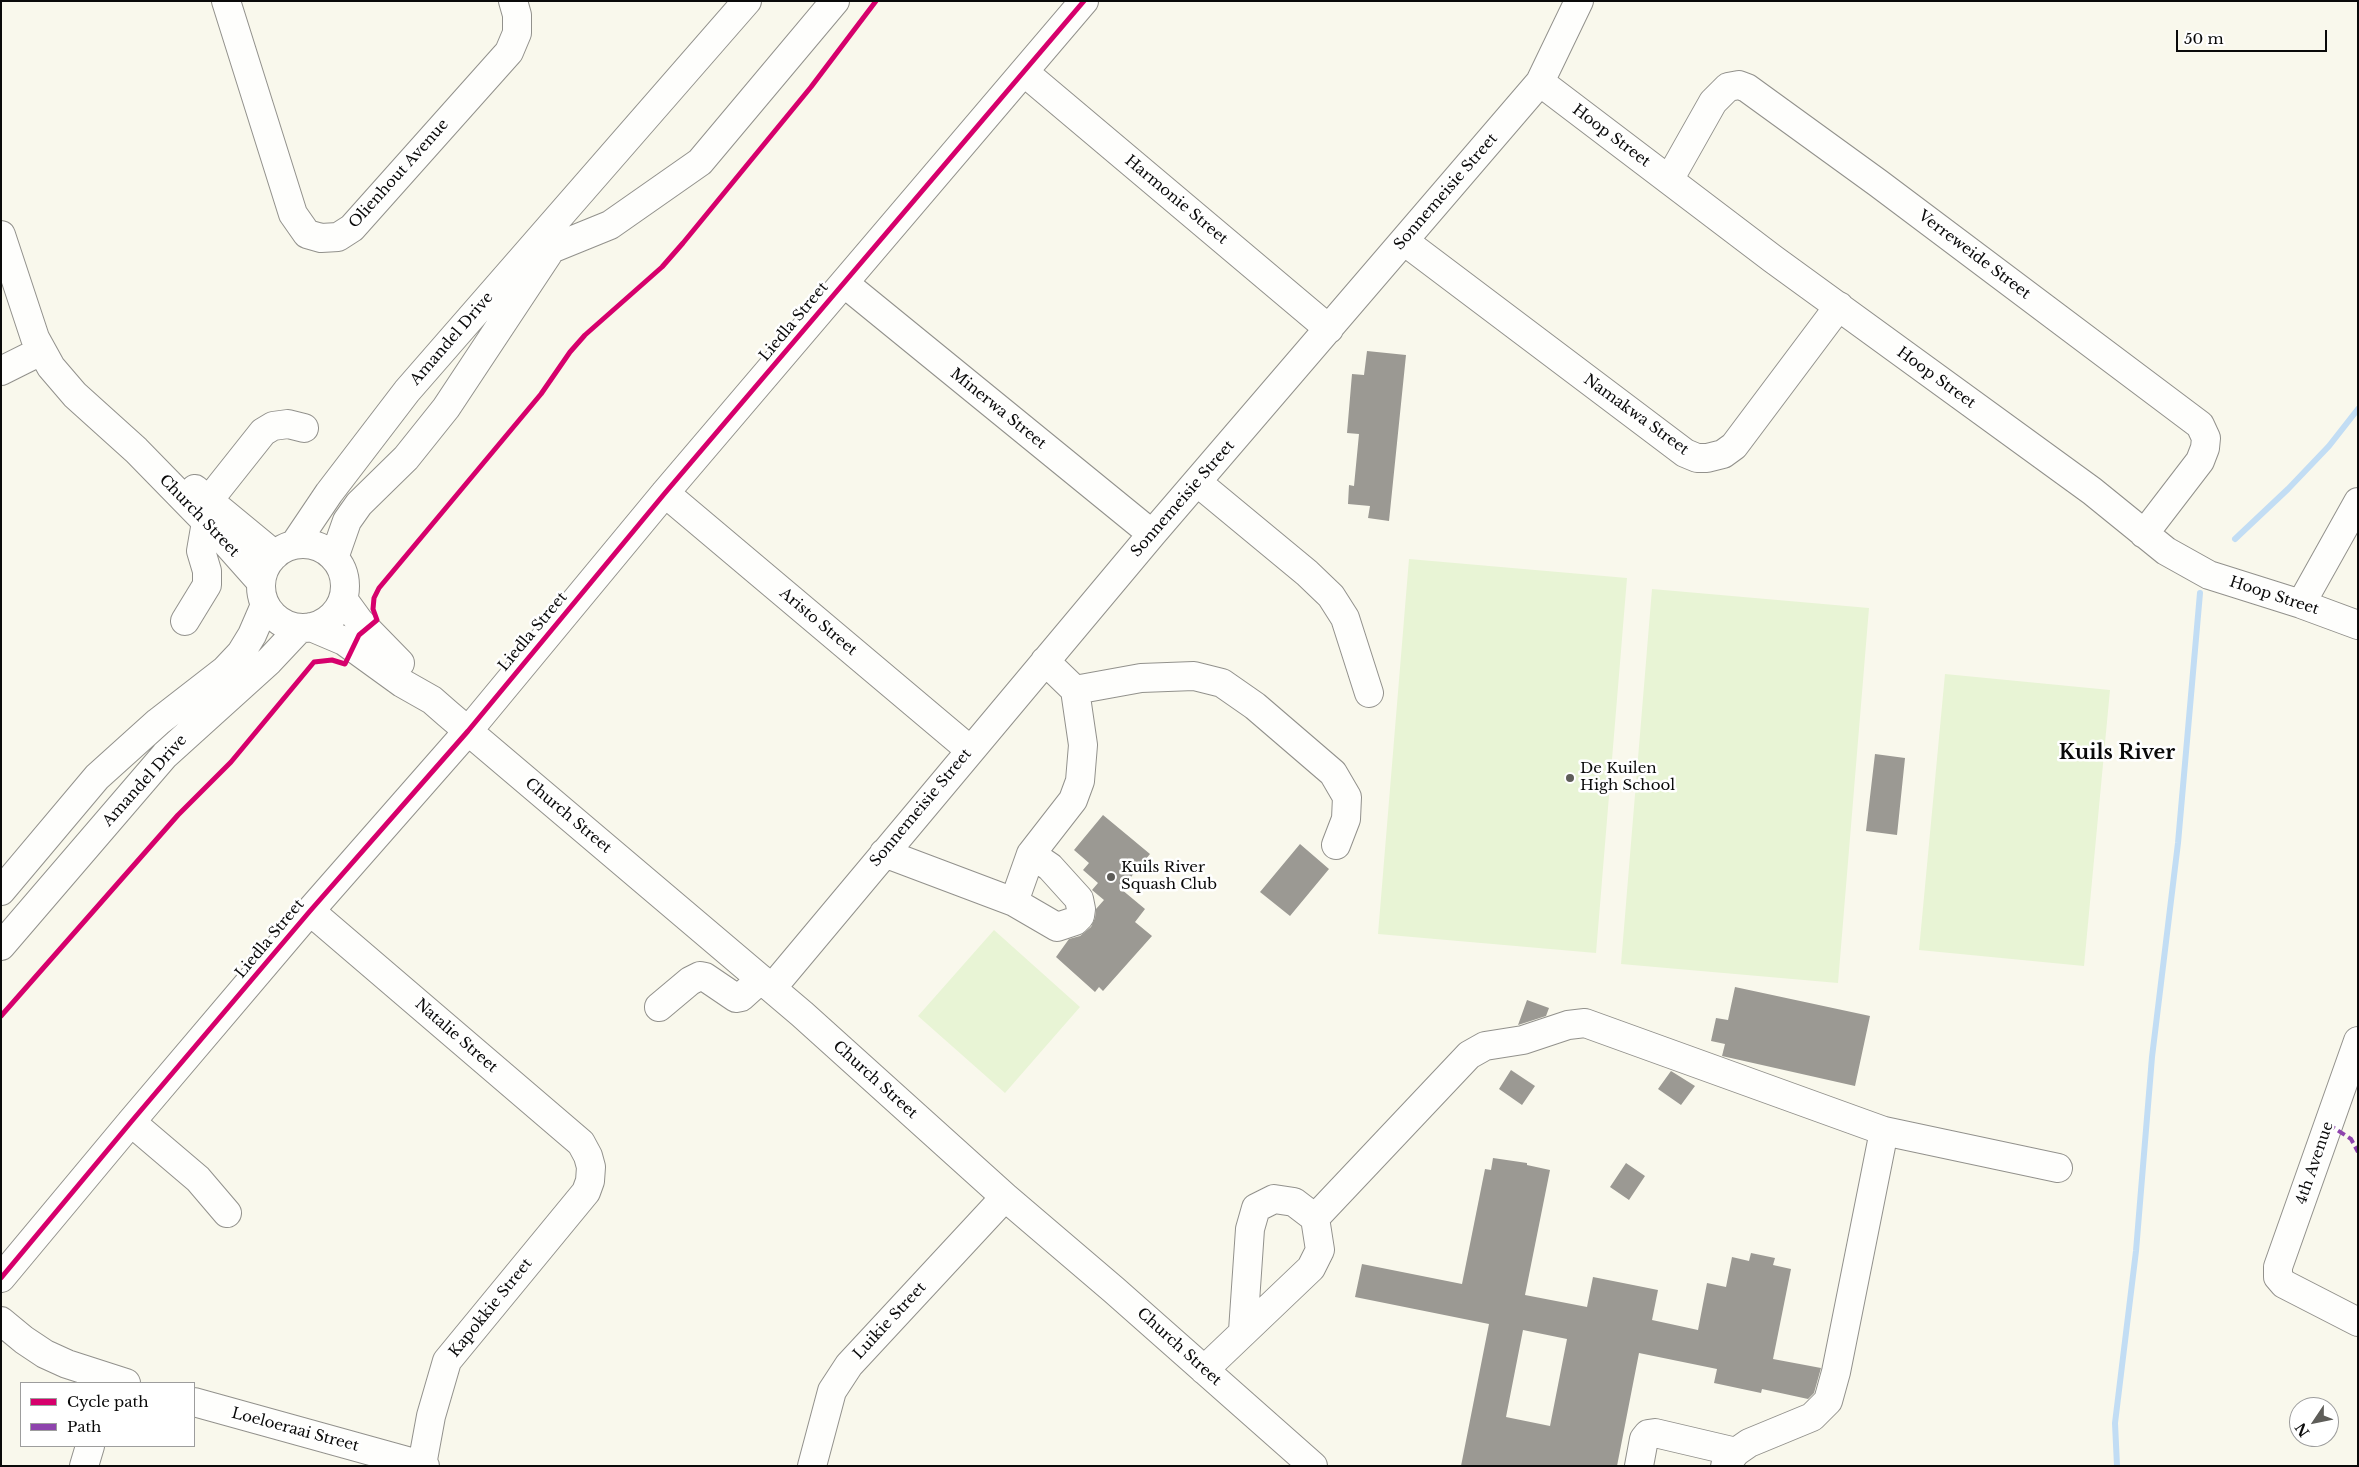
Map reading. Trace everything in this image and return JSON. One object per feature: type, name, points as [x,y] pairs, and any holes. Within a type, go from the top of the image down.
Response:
[{"type":"street","name":"Olienhout Avenue","points":[[226,1],[293,214],[307,234],[321,238],[338,237],[352,228],[509,52],[517,33],[517,15],[513,1]]},
{"type":"street","name":"Amandel Drive","points":[[284,550],[407,391],[747,1]]},
{"type":"street","points":[[551,249],[610,225],[700,162],[835,1]]},
{"type":"street","name":"Liedla Street","points":[[1,1278],[310,911],[468,731],[665,493],[1084,1]]},
{"type":"street","name":"Sonnemeisie Street","points":[[659,1008],[690,981],[700,976],[705,977],[736,998],[766,984],[884,853],[1196,482],[1540,82],[1579,1]]},
{"type":"street","name":"Harmonie Street","points":[[1024,72],[1329,328]]},
{"type":"street","name":"Hoop Street","points":[[1540,82],[1838,306],[2092,491],[2166,551],[2209,574],[2358,625]]},
{"type":"street","name":"Verreweide Street","points":[[1669,180],[1713,102],[1728,87],[1739,85],[1747,88],[1878,183],[2200,425],[2206,438],[2205,448],[2200,461],[2144,534]]},
{"type":"street","name":"Amandel Drive","points":[[334,558],[347,521],[359,504],[406,458],[446,408],[551,249],[624,144]]},
{"type":"street","name":"Church Street","points":[[1,236],[30,324],[42,351],[62,382],[136,450],[208,511],[284,550]]},
{"type":"street","name":"Namakwa Street","points":[[1404,241],[1685,453],[1697,458],[1707,458],[1723,454],[1734,446],[1838,306]]},
{"type":"street","name":"Minerwa Street","points":[[844,283],[1152,534]]},
{"type":"street","points":[[1,371],[42,351]]},
{"type":"street","points":[[185,621],[207,585],[207,571],[201,551],[208,511],[263,432],[273,426],[288,424],[304,428]]},
{"type":"street","points":[[1196,482],[1307,573],[1331,596],[1345,618],[1369,693]]},
{"type":"street","name":"Aristo Street","points":[[665,493],[970,750]]},
{"type":"street","points":[[2301,604],[2358,502]]},
{"type":"street","name":"Church Street","points":[[208,511],[263,594]]},
{"type":"street","points":[[316,547],[334,558],[344,578],[343,600],[331,618],[306,628],[280,622],[263,594],[265,568],[284,550],[316,547]]},
{"type":"street","name":"Amandel Drive","points":[[1,891],[98,777],[158,722],[225,670],[241,653],[252,635],[263,594]]},
{"type":"street","name":"Church Street","points":[[343,600],[359,622],[411,674],[432,700],[766,984],[1005,1197],[1313,1466]]},
{"type":"street","name":"Amandel Drive","points":[[1,946],[165,755],[306,628]]},
{"type":"street","name":"Church Street","points":[[306,628],[344,641],[402,683],[432,700]]},
{"type":"street","points":[[1014,902],[1031,854],[1073,800],[1080,781],[1083,744],[1075,690],[1045,661]]},
{"type":"street","points":[[1075,690],[1141,678],[1194,676],[1222,683],[1255,706],[1333,773],[1347,797],[1346,819],[1336,845]]},
{"type":"street","points":[[884,853],[1014,902],[1057,927],[1075,922],[1080,916],[1081,909],[1078,899],[1050,867],[1031,854]]},
{"type":"street","name":"Natalie Street","points":[[310,911],[581,1143],[588,1156],[591,1168]]},
{"type":"street","points":[[1315,1218],[1469,1055],[1486,1046],[1523,1040],[1568,1025],[1585,1023],[1884,1131],[2058,1168]]},
{"type":"street","name":"4th Avenue","points":[[2358,1041],[2278,1267],[2278,1277],[2284,1284],[2358,1322]]},
{"type":"street","points":[[131,1122],[198,1179],[227,1213]]},
{"type":"street","points":[[1639,1466],[1644,1439],[1648,1434],[1655,1433],[1730,1459],[1749,1444],[1812,1417],[1828,1401],[1836,1372],[1884,1131]]},
{"type":"street","name":"Kapokkie Street","points":[[423,1465],[432,1416],[447,1361],[586,1192],[590,1181],[591,1168]]},
{"type":"street","name":"Luikie Street","points":[[812,1466],[832,1391],[849,1365],[1005,1197]]},
{"type":"street","points":[[1204,1370],[1311,1268],[1320,1250],[1315,1218],[1294,1202],[1274,1199],[1256,1208],[1250,1229],[1244,1330]]},
{"type":"street","points":[[1,1322],[45,1354],[114,1382]]},
{"type":"street","name":"Loeloeraai Street","points":[[195,1402],[423,1465]]},
{"type":"street","points":[[84,1466],[90,1447]]},
{"type":"green space","points":[[1409,559],[1627,578],[1596,953],[1378,934]]},
{"type":"green space","points":[[1652,589],[1869,608],[1838,983],[1621,964]]},
{"type":"green space","points":[[1945,674],[2110,690],[2084,966],[1919,950]]},
{"type":"green space","points":[[994,930],[1080,1007],[1005,1093],[918,1016]]},
{"type":"building","points":[[1367,351],[1406,355],[1389,521],[1368,518],[1370,506],[1348,504],[1349,485],[1354,486],[1359,434],[1347,433],[1352,374],[1364,375]]},
{"type":"building","points":[[1875,754],[1905,758],[1897,835],[1866,831]]},
{"type":"building","points":[[1103,815],[1150,854],[1121,889],[1145,909],[1135,922],[1152,936],[1103,991],[1099,987],[1095,992],[1056,957],[1069,939],[1080,936],[1091,927],[1096,909],[1104,900],[1092,890],[1098,883],[1083,870],[1089,863],[1074,850]]},
{"type":"building","points":[[1300,844],[1329,869],[1290,916],[1260,892]]},
{"type":"building","points":[[1735,987],[1870,1016],[1855,1086],[1722,1056],[1725,1044],[1711,1041],[1716,1018],[1728,1020]]},
{"type":"building","points":[[1527,1000],[1549,1008],[1546,1016],[1518,1025]]},
{"type":"building","points":[[1511,1070],[1535,1086],[1522,1105],[1499,1089]]},
{"type":"building","points":[[1671,1071],[1695,1086],[1681,1105],[1658,1089]]},
{"type":"building","points":[[1493,1158],[1527,1163],[1527,1165],[1550,1170],[1525,1295],[1587,1307],[1593,1277],[1658,1290],[1652,1320],[1698,1330],[1707,1283],[1726,1287],[1732,1257],[1749,1261],[1751,1253],[1775,1258],[1773,1265],[1791,1269],[1773,1359],[1821,1368],[1814,1393],[1808,1399],[1762,1389],[1761,1393],[1714,1383],[1717,1369],[1639,1353],[1617,1466],[1461,1466],[1489,1324],[1355,1297],[1362,1264],[1462,1284],[1485,1169],[1491,1170]],"holes":[[[1523,1330],[1567,1339],[1550,1426],[1506,1417]]]},
{"type":"building","points":[[1626,1163],[1645,1176],[1629,1200],[1610,1187]]},
{"type":"waterway","points":[[2235,539],[2288,489],[2329,446],[2358,409]]},
{"type":"waterway","points":[[2117,1466],[2115,1423],[2136,1251],[2152,1057],[2178,843],[2200,593]]},
{"type":"marked path","points":[[2328,1124],[2351,1139],[2358,1152]]},
{"type":"cycle path","points":[[1,1016],[178,815],[231,762],[314,662],[332,660],[345,664],[359,635],[377,620],[373,609],[374,598],[379,588],[541,394],[570,352],[585,335],[662,267],[683,243],[811,87],[876,1]]},
{"type":"cycle path","points":[[1,1278],[310,911],[468,731],[665,493],[1084,1]]},
{"type":"place","name":"De Kuilen High School","points":[[1570,778]]},
{"type":"place","name":"Kuils River Squash Club","points":[[1111,877]]},
{"type":"district","name":"Kuils River","points":[[2117,753]]}]
